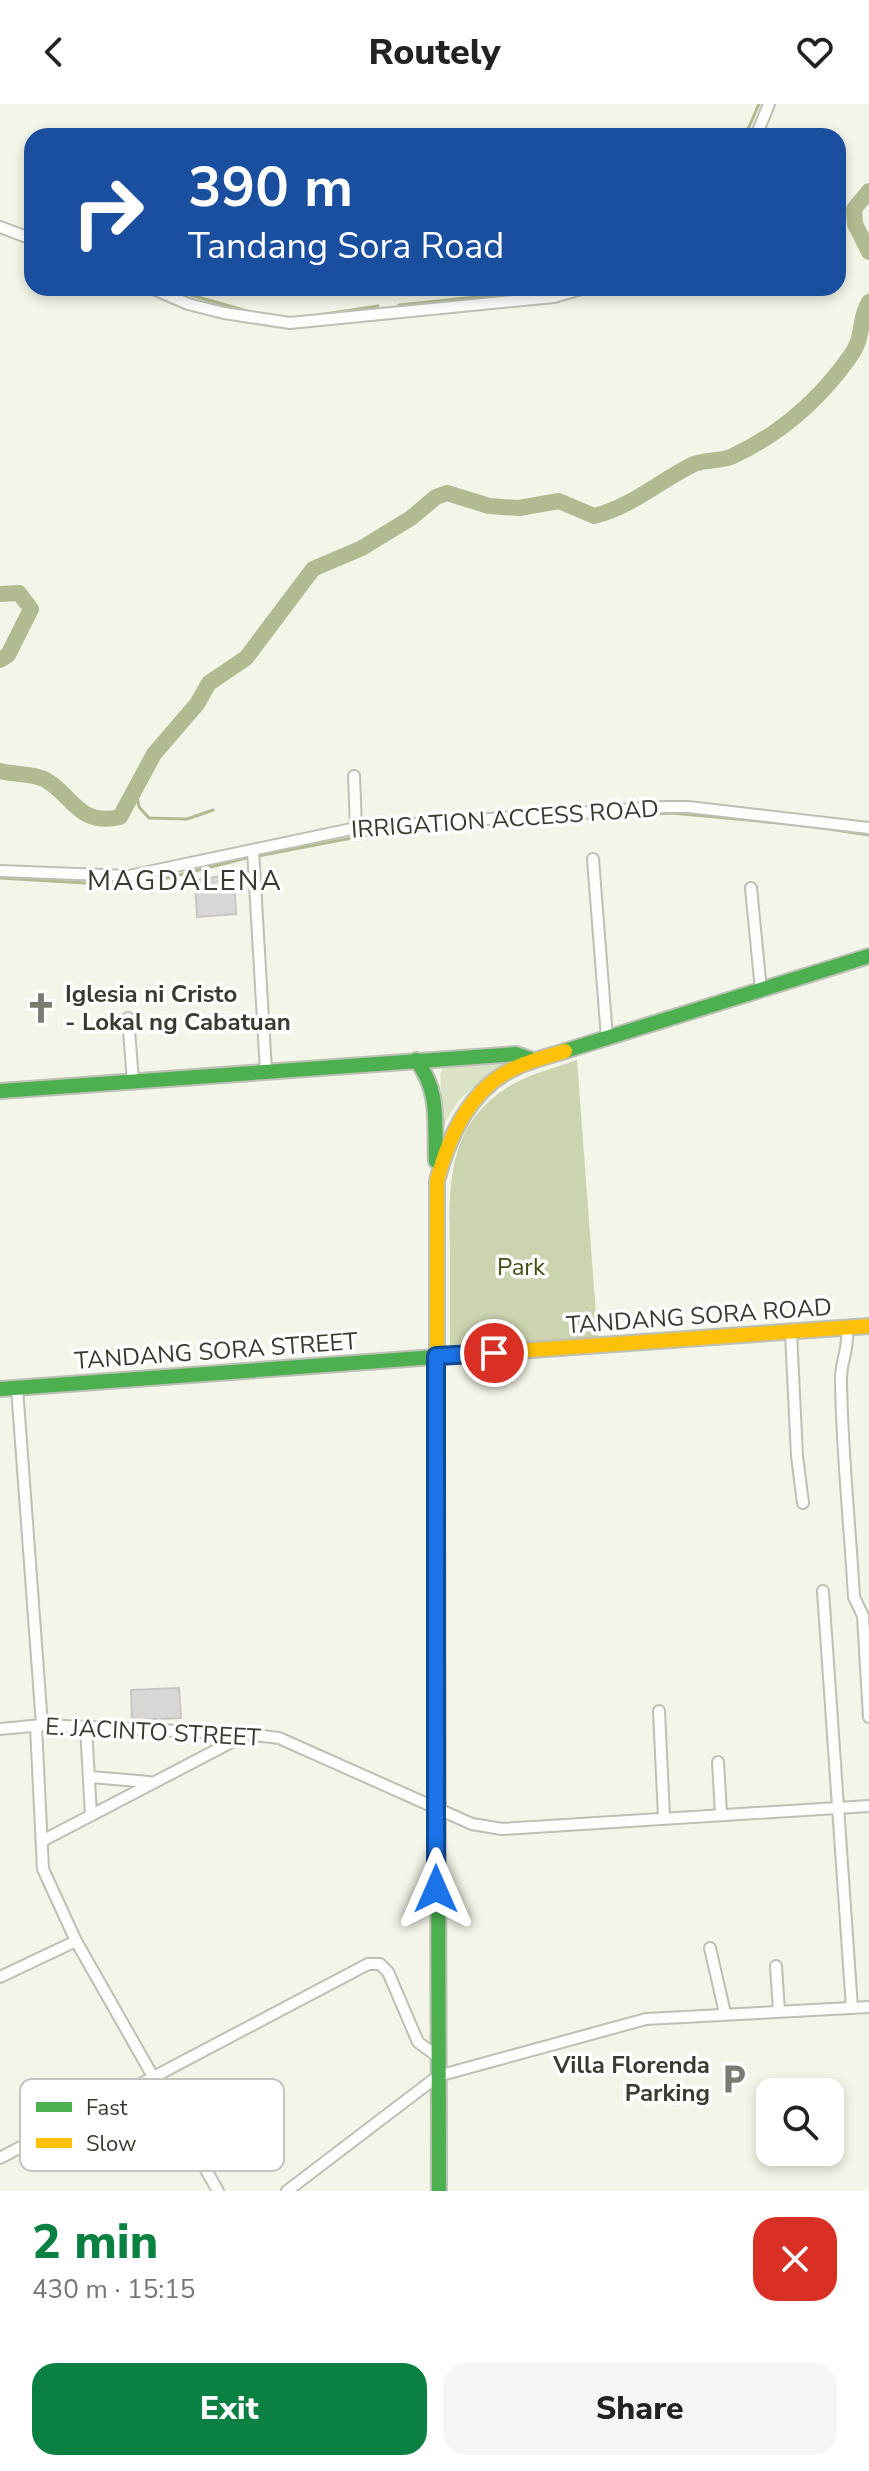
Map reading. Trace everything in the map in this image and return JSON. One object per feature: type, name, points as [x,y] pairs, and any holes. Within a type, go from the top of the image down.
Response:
[{"type":"main road","points":[[437,1181],[448,1141],[467,1107],[494,1081],[533,1060],[869,956]]},
{"type":"main road","points":[[0,1091],[516,1054],[533,1060]]},
{"type":"main road","points":[[416,1060],[430,1075],[435,1088],[437,1181],[439,2191]]},
{"type":"main road","name":"TANDANG SORA ROAD","points":[[436,1356],[869,1326]]},
{"type":"main road","name":"TANDANG SORA STREET","points":[[0,1389],[436,1356]]},
{"type":"street","points":[[759,128],[769,104]]},
{"type":"street","points":[[0,227],[24,236]]},
{"type":"street","points":[[170,296],[224,313],[290,323],[557,296]]},
{"type":"street","points":[[354,776],[356,828]]},
{"type":"street","name":"IRRIGATION ACCESS ROAD","points":[[0,871],[129,876],[356,828],[688,807],[869,828]]},
{"type":"street","points":[[253,850],[266,1071]]},
{"type":"street","points":[[593,859],[607,1038]]},
{"type":"street","points":[[751,888],[761,990]]},
{"type":"street","points":[[128,1018],[133,1081]]},
{"type":"street","points":[[847,1328],[849,1347],[841,1379],[854,1597],[863,1616],[869,1717]]},
{"type":"street","points":[[791,1333],[798,1472],[803,1503]]},
{"type":"street","points":[[17,1388],[39,1726],[43,1869],[76,1941],[154,2078],[368,1964],[380,1964],[388,1972],[418,2042],[438,2057]]},
{"type":"street","points":[[823,1591],[852,2008]]},
{"type":"street","points":[[659,1711],[664,1817]]},
{"type":"street","points":[[86,1727],[91,1815]]},
{"type":"street","name":"E. JACINTO STREET","points":[[0,1729],[86,1727],[279,1738],[472,1824],[502,1829],[869,1806]]},
{"type":"street","points":[[42,1841],[246,1734]]},
{"type":"street","points":[[718,1762],[721,1814]]},
{"type":"street","points":[[91,1777],[151,1783]]},
{"type":"street","points":[[0,1977],[76,1941]]},
{"type":"street","points":[[710,1948],[725,2013]]},
{"type":"street","points":[[776,1966],[779,2011]]},
{"type":"street","points":[[287,2191],[438,2076],[646,2019],[869,2007]]},
{"type":"street","points":[[0,2158],[20,2148]]},
{"type":"street","points":[[207,2171],[218,2191]]},
{"type":"green space","name":"Park","points":[[577,1060],[598,1341],[450,1350],[450,1204],[455,1160],[462,1139],[488,1103],[508,1087]]},
{"type":"green space","points":[[516,1063],[473,1087],[457,1104],[444,1126],[440,1075],[443,1068]]},
{"type":"building","points":[[234,874],[236,914],[197,917],[195,880]]},
{"type":"building","points":[[179,1688],[181,1718],[132,1720],[131,1690]]},
{"type":"waterway","points":[[748,128],[759,104]]},
{"type":"waterway","points":[[869,191],[854,209],[855,224],[869,252]]},
{"type":"waterway","points":[[194,296],[247,311]]},
{"type":"waterway","points":[[399,305],[486,296]]},
{"type":"waterway","points":[[0,771],[44,779],[76,807],[94,817],[120,817],[154,754],[197,704],[209,683],[246,658],[313,569],[362,548],[411,518],[436,497],[447,493],[489,506],[519,508],[559,501],[594,516],[632,500],[692,465],[733,456],[782,426],[825,388],[854,350],[869,302]]},
{"type":"waterway","points":[[305,317],[378,306]]},
{"type":"waterway","points":[[0,594],[19,593],[31,609],[8,655],[0,660]]},
{"type":"waterway","points":[[136,791],[139,807],[149,818],[187,819],[213,810]]},
{"type":"waterway","points":[[515,822],[672,813],[790,824]]},
{"type":"waterway","points":[[802,825],[869,835]]},
{"type":"waterway","points":[[258,856],[388,831]]},
{"type":"waterway","points":[[0,878],[136,886],[250,857]]},
{"type":"traffic: fast","points":[[565,1051],[869,956]]},
{"type":"traffic: fast","points":[[0,1091],[516,1054],[533,1060]]},
{"type":"traffic: fast","points":[[416,1060],[433,1096],[436,1161]]},
{"type":"traffic: fast","points":[[0,1389],[517,1351]]},
{"type":"traffic: fast","points":[[437,1445],[439,2191]]},
{"type":"traffic: slow","points":[[437,1445],[437,1181],[442,1164],[464,1114],[487,1087],[517,1067],[565,1051]]},
{"type":"traffic: slow","points":[[517,1351],[869,1326]]},
{"type":"place","name":"Iglesia ni Cristo - Lokal ng Cabatuan","points":[[41,1008]]},
{"type":"place","name":"Villa Florenda Parking","points":[[734,2079]]},
{"type":"district","name":"MAGDALENA","points":[[185,880]]},
{"type":"route","points":[[436,1889],[436,1356],[494,1353]]}]
